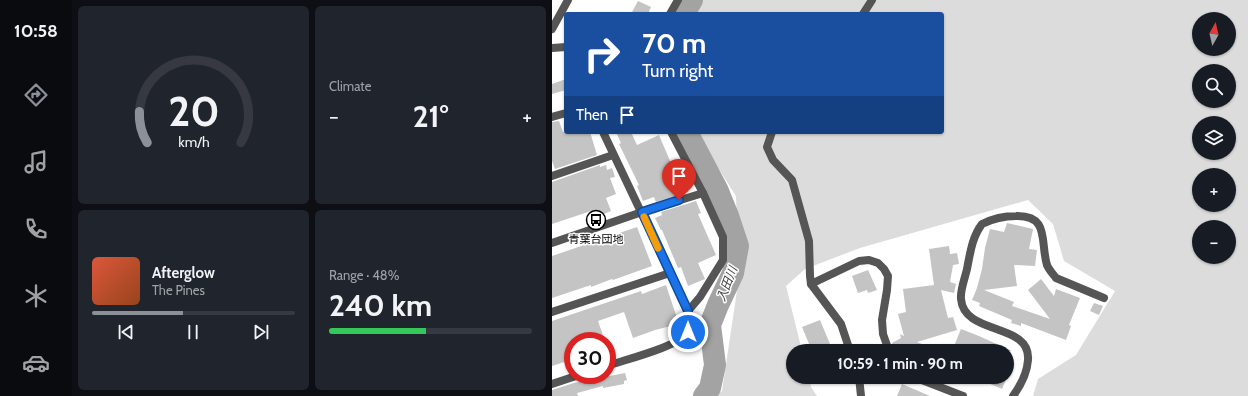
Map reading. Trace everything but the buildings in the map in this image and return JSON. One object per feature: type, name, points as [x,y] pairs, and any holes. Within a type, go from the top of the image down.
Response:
[{"type":"street","points":[[552,29],[568,0]]},
{"type":"street","points":[[671,12],[678,0]]},
{"type":"street","points":[[864,12],[872,0]]},
{"type":"street","points":[[552,48],[564,47]]},
{"type":"street","points":[[552,117],[564,114]]},
{"type":"street","points":[[604,134],[688,311],[689,324],[688,332],[681,340],[616,363]]},
{"type":"street","points":[[672,134],[703,193],[723,237],[723,260],[700,297],[688,311]]},
{"type":"street","points":[[771,134],[767,147],[773,160],[792,180],[809,241],[811,284],[841,324],[848,344]]},
{"type":"street","points":[[552,176],[613,155]]},
{"type":"street","points":[[552,243],[703,193]]},
{"type":"street","points":[[1013,396],[1020,387],[1026,373],[1029,354],[1026,346],[1021,340],[1014,336],[973,319],[965,309],[961,299],[974,237],[982,224],[995,219],[1012,216],[1026,216],[1033,219],[1041,228],[1048,267],[1056,278],[1104,298]]},
{"type":"street","points":[[811,284],[859,261],[869,260],[878,263],[888,276],[882,320],[883,334],[887,344]]},
{"type":"street","points":[[552,312],[670,272]]},
{"type":"street","points":[[552,384],[564,380]]},
{"type":"street","points":[[860,384],[861,396]]},
{"type":"street","points":[[932,384],[963,396]]},
{"type":"shaded area","points":[[703,0],[1248,0],[1248,396],[1033,396],[1038,379],[1076,355],[1115,291],[1064,261],[1053,224],[1028,200],[860,248],[805,269],[786,286],[800,344],[786,344],[786,384],[810,384],[817,396],[716,396],[722,391],[739,277],[736,196],[696,134],[944,134],[944,12],[698,12]]},
{"type":"waterway","name":"入田川","points":[[685,12],[692,0]]},
{"type":"waterway","name":"入田川","points":[[688,134],[717,189],[738,246],[733,273],[710,325],[715,365],[710,388],[704,396]]},
{"type":"slow traffic","points":[[644,217],[658,248]]},
{"type":"place","name":"青葉台団地","points":[[596,220]]},
{"type":"route","points":[[679,200],[642,212],[688,311],[688,332]]}]
